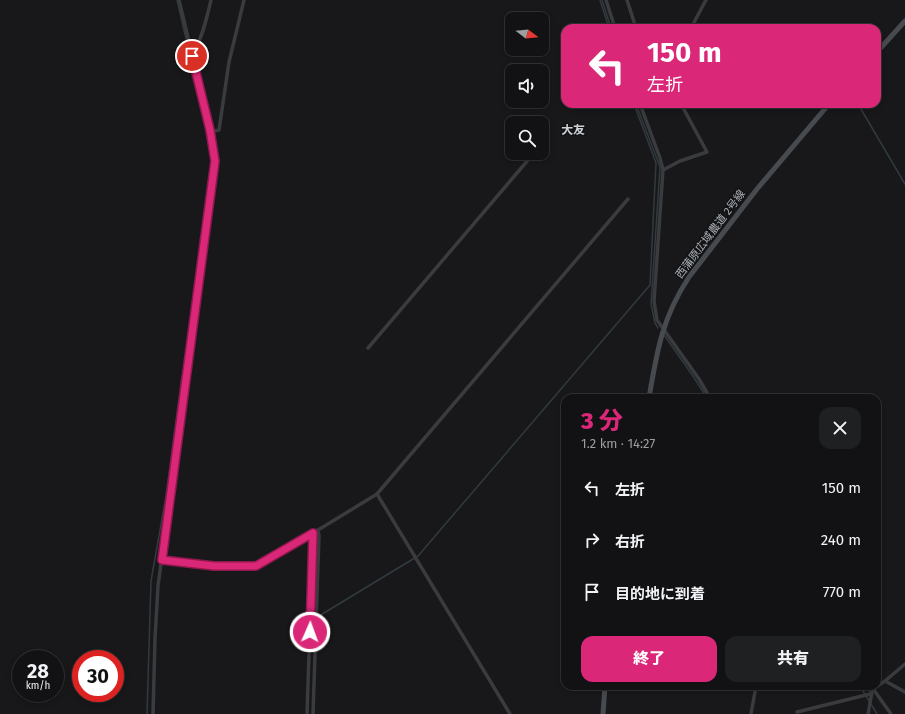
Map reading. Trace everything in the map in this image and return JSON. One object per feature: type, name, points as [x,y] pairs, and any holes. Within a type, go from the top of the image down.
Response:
[{"type":"street","points":[[153,714],[158,586],[215,161],[210,132],[179,0]]},
{"type":"street","points":[[191,52],[195,50],[201,36],[211,0]]},
{"type":"street","points":[[210,132],[220,130],[229,62],[244,0]]},
{"type":"street","points":[[606,0],[614,24]]},
{"type":"street","points":[[627,0],[635,24]]},
{"type":"street","points":[[693,24],[706,0]]},
{"type":"street","points":[[881,48],[905,21]]},
{"type":"street","points":[[641,108],[663,170],[654,301],[657,320],[699,379],[708,394]]},
{"type":"street","points":[[663,170],[680,161],[707,152],[683,108]]},
{"type":"street","name":"西蒲原広域農道 2号線","points":[[649,394],[663,329],[679,292],[757,189],[825,108]]},
{"type":"street","points":[[368,348],[528,160]]},
{"type":"street","points":[[162,560],[214,566],[256,566],[377,494],[628,199]]},
{"type":"street","points":[[377,494],[510,714]]},
{"type":"street","points":[[313,714],[318,530]]},
{"type":"street","points":[[307,714],[313,533]]},
{"type":"street","points":[[881,683],[905,664]]},
{"type":"street","points":[[885,681],[905,692]]},
{"type":"street","points":[[603,714],[605,690]]},
{"type":"street","points":[[751,714],[755,690]]},
{"type":"street","points":[[798,712],[870,694],[871,690]]},
{"type":"street","points":[[868,714],[872,690]]},
{"type":"street","points":[[874,690],[891,714]]},
{"type":"waterway","points":[[177,0],[212,150]]},
{"type":"waterway","points":[[600,0],[608,24]]},
{"type":"waterway","points":[[602,0],[610,24]]},
{"type":"waterway","points":[[314,619],[418,556],[650,285],[656,163],[635,108]]},
{"type":"waterway","points":[[638,108],[660,167],[651,304],[655,323],[658,328]]},
{"type":"waterway","points":[[860,108],[905,184]]},
{"type":"waterway","points":[[190,360],[192,357],[218,162],[216,159]]},
{"type":"waterway","points":[[664,335],[704,394]]},
{"type":"waterway","points":[[147,714],[151,581],[166,496],[182,376],[186,367]]},
{"type":"waterway","points":[[862,690],[877,714]]},
{"type":"district","name":"大友","points":[[573,130]]},
{"type":"route","points":[[192,56],[210,130],[215,161],[162,560],[214,566],[256,566],[313,533],[310,632]]}]
